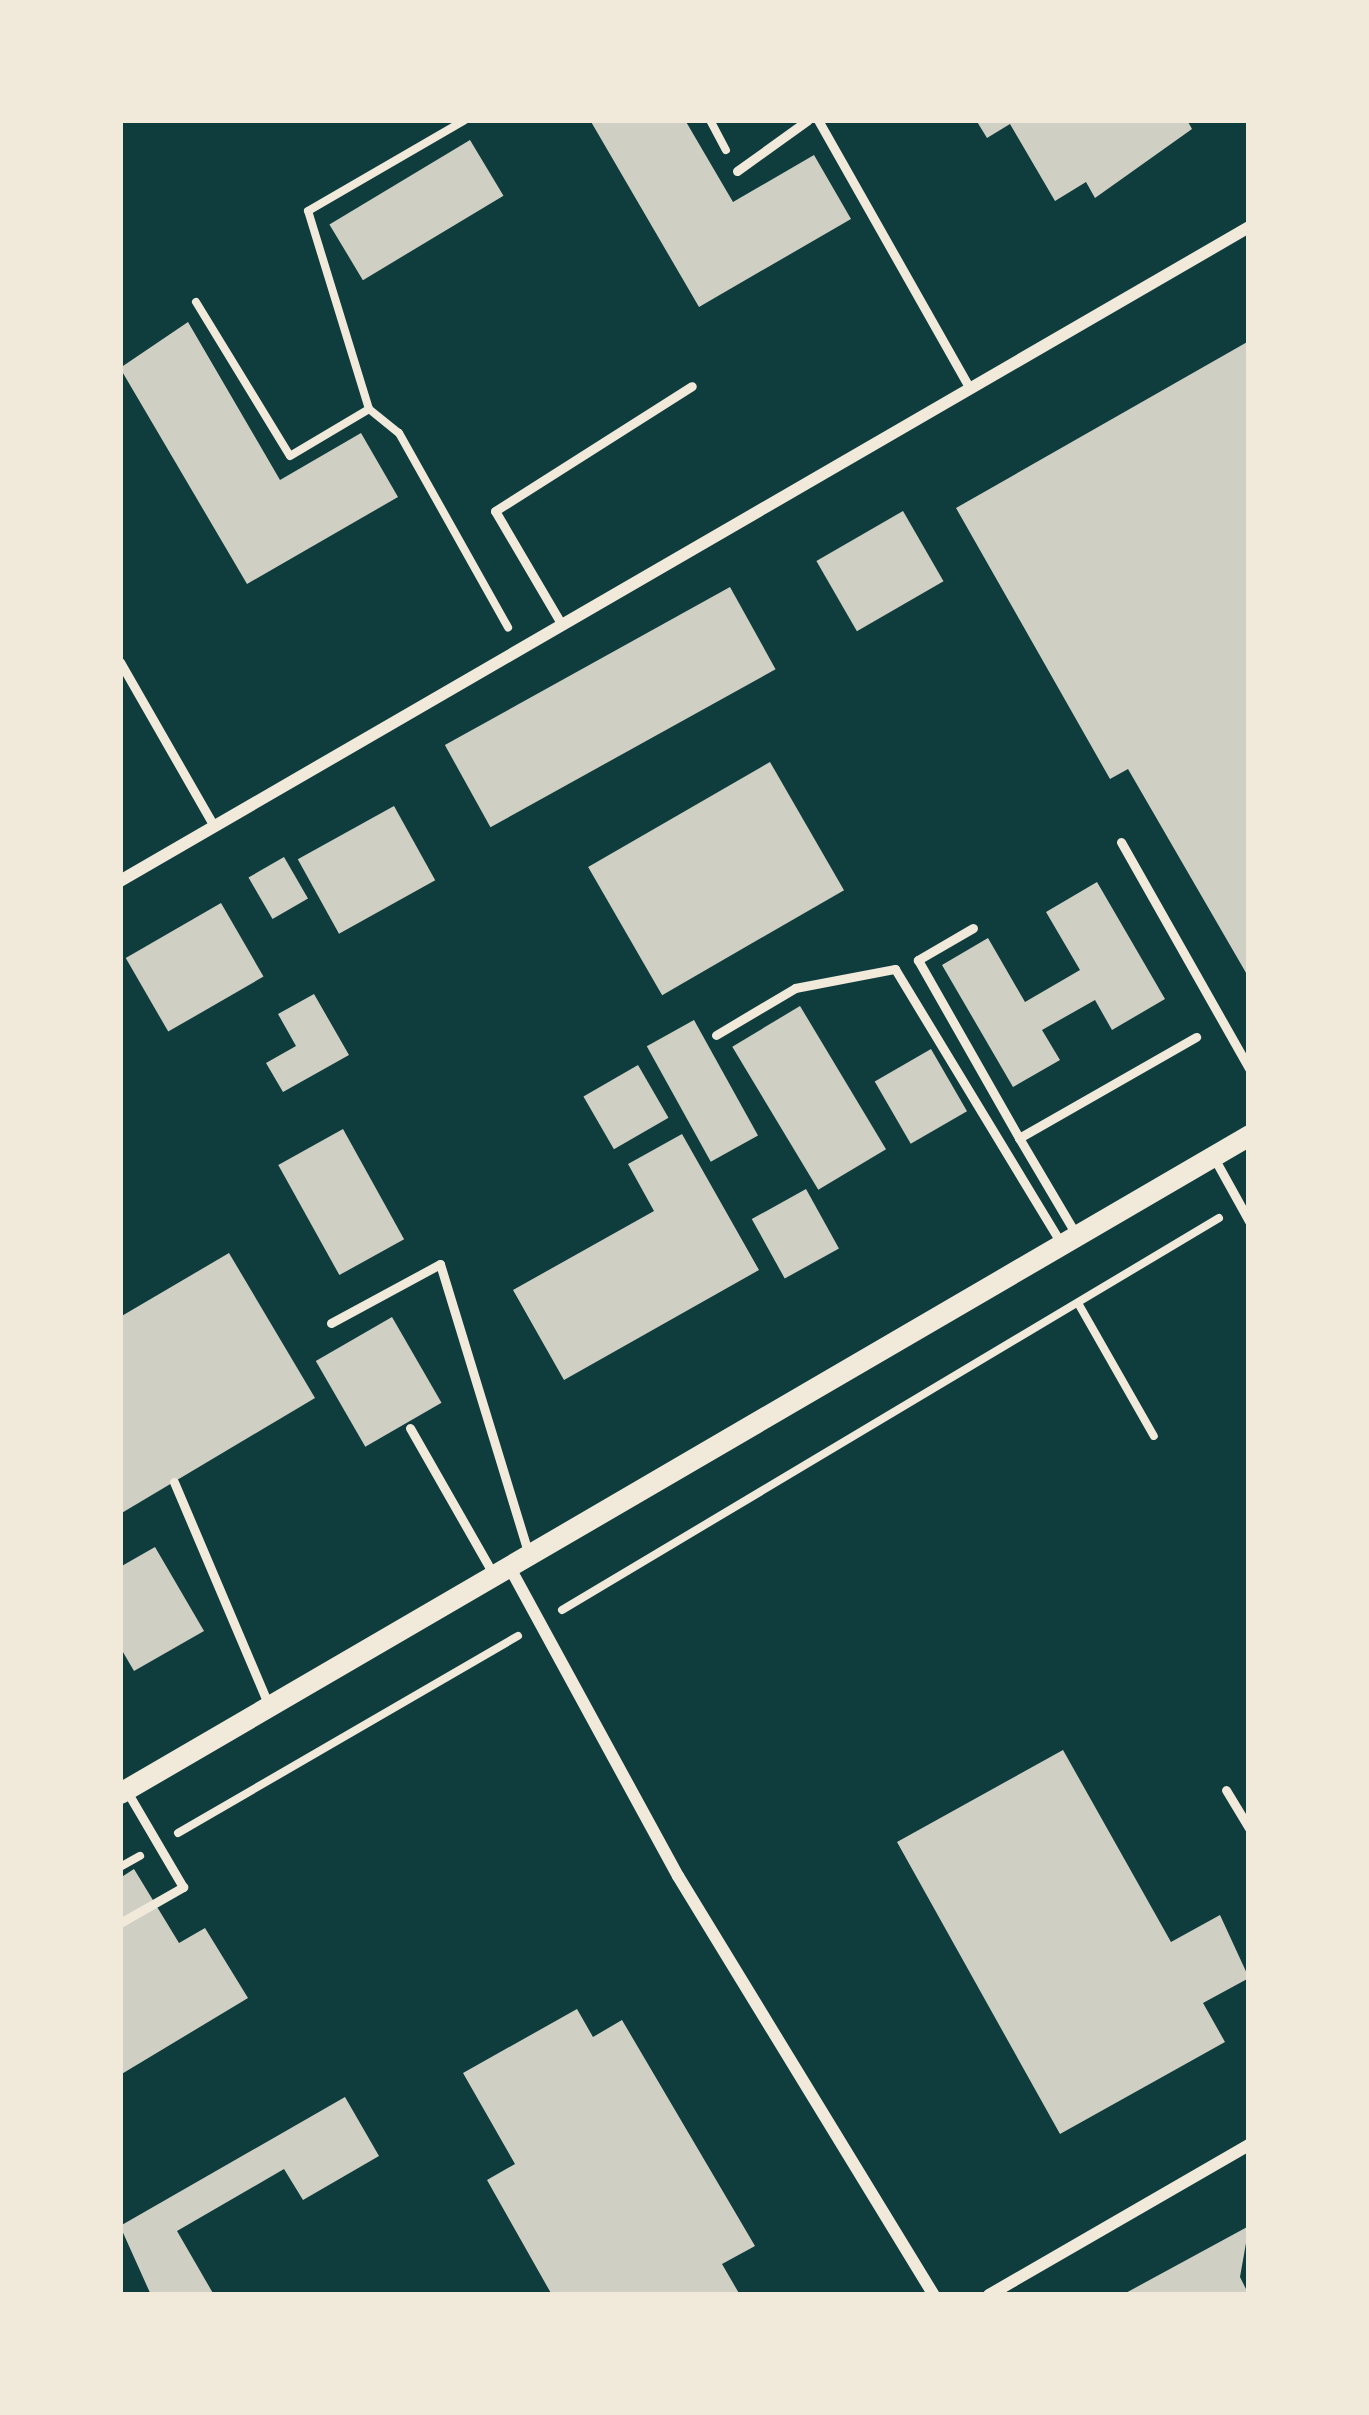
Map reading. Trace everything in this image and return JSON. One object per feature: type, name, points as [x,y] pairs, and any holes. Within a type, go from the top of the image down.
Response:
[{"type":"street","points":[[120,881],[1249,227]]},
{"type":"street","points":[[123,1792],[1249,1135]]},
{"type":"street","points":[[511,1567],[678,1876],[934,2295]]},
{"type":"street","points":[[989,2295],[1249,2145]]},
{"type":"lane","points":[[737,171],[808,120]]},
{"type":"lane","points":[[818,120],[970,389]]},
{"type":"lane","points":[[562,625],[495,511],[692,386]]},
{"type":"lane","points":[[120,662],[214,826]]},
{"type":"lane","points":[[1121,842],[1249,1068]]},
{"type":"lane","points":[[973,928],[918,960],[1019,1138],[1069,1240]]},
{"type":"lane","points":[[716,1035],[795,988],[895,969],[1069,1240]]},
{"type":"lane","points":[[1019,1138],[1196,1037]]},
{"type":"lane","points":[[1213,1156],[1249,1221]]},
{"type":"lane","points":[[331,1323],[440,1264],[511,1567]]},
{"type":"lane","points":[[410,1428],[511,1567]]},
{"type":"lane","points":[[174,1482],[271,1708]]},
{"type":"lane","points":[[1226,1790],[1249,1828]]},
{"type":"lane","points":[[120,1923],[184,1887],[123,1792]]},
{"type":"path","points":[[465,120],[308,211],[369,409],[399,434],[520,649]]},
{"type":"path","points":[[196,302],[290,456],[369,409]]},
{"type":"path","points":[[567,1607],[1240,1205]]},
{"type":"path","points":[[1078,1303],[1154,1436]]},
{"type":"path","points":[[120,1867],[498,1648]]},
{"type":"building","points":[[590,120],[685,120],[733,202],[814,155],[851,219],[699,307]]},
{"type":"building","points":[[976,120],[1187,120],[1192,129],[1095,198],[1086,182],[1055,201],[1010,124],[987,138]]},
{"type":"building","points":[[470,140],[503,196],[363,280],[329,224]]},
{"type":"building","points":[[188,322],[280,480],[361,433],[398,497],[247,584],[120,368]]},
{"type":"building","points":[[1249,341],[1249,978],[1128,769],[1110,779],[956,508]]},
{"type":"building","points":[[903,511],[944,581],[857,631],[816,561]]},
{"type":"building","points":[[730,587],[776,669],[490,827],[445,745]]},
{"type":"building","points":[[770,762],[844,890],[662,995],[588,867]]},
{"type":"building","points":[[394,806],[435,880],[339,934],[298,859]]},
{"type":"building","points":[[284,857],[308,899],[272,919],[248,878]]},
{"type":"building","points":[[1097,882],[1165,999],[1112,1030],[1095,1000],[1042,1030],[1060,1060],[1013,1087],[942,965],[988,938],[1025,1002],[1080,970],[1046,912]]},
{"type":"building","points":[[221,903],[264,977],[168,1032],[126,958]]},
{"type":"building","points":[[314,994],[349,1055],[283,1092],[266,1063],[296,1046],[278,1014]]},
{"type":"building","points":[[800,1006],[886,1149],[818,1190],[732,1047]]},
{"type":"building","points":[[694,1020],[758,1135],[711,1162],[647,1046]]},
{"type":"building","points":[[931,1049],[967,1111],[911,1144],[875,1082]]},
{"type":"building","points":[[638,1065],[668,1118],[614,1149],[583,1096]]},
{"type":"building","points":[[343,1129],[404,1239],[339,1275],[278,1165]]},
{"type":"building","points":[[682,1134],[759,1270],[564,1380],[513,1290],[654,1211],[628,1164]]},
{"type":"building","points":[[806,1189],[839,1248],[785,1279],[752,1219]]},
{"type":"building","points":[[229,1253],[315,1398],[120,1514],[120,1317]]},
{"type":"building","points":[[392,1317],[442,1403],[365,1447],[316,1361]]},
{"type":"building","points":[[155,1547],[204,1631],[134,1671],[120,1647],[120,1567]]},
{"type":"building","points":[[1063,1750],[1171,1942],[1220,1915],[1249,1978],[1203,2003],[1225,2042],[1060,2134],[897,1842]]},
{"type":"building","points":[[134,1869],[179,1943],[205,1928],[248,1998],[120,2075],[120,1878]]},
{"type":"building","points":[[577,2009],[593,2037],[622,2020],[755,2246],[722,2264],[740,2295],[552,2295],[487,2180],[515,2164],[463,2073]]},
{"type":"building","points":[[345,2097],[379,2156],[303,2200],[284,2169],[177,2231],[214,2295],[151,2295],[120,2226]]},
{"type":"building","points":[[1249,2226],[1240,2277],[1249,2295],[1122,2295]]}]
